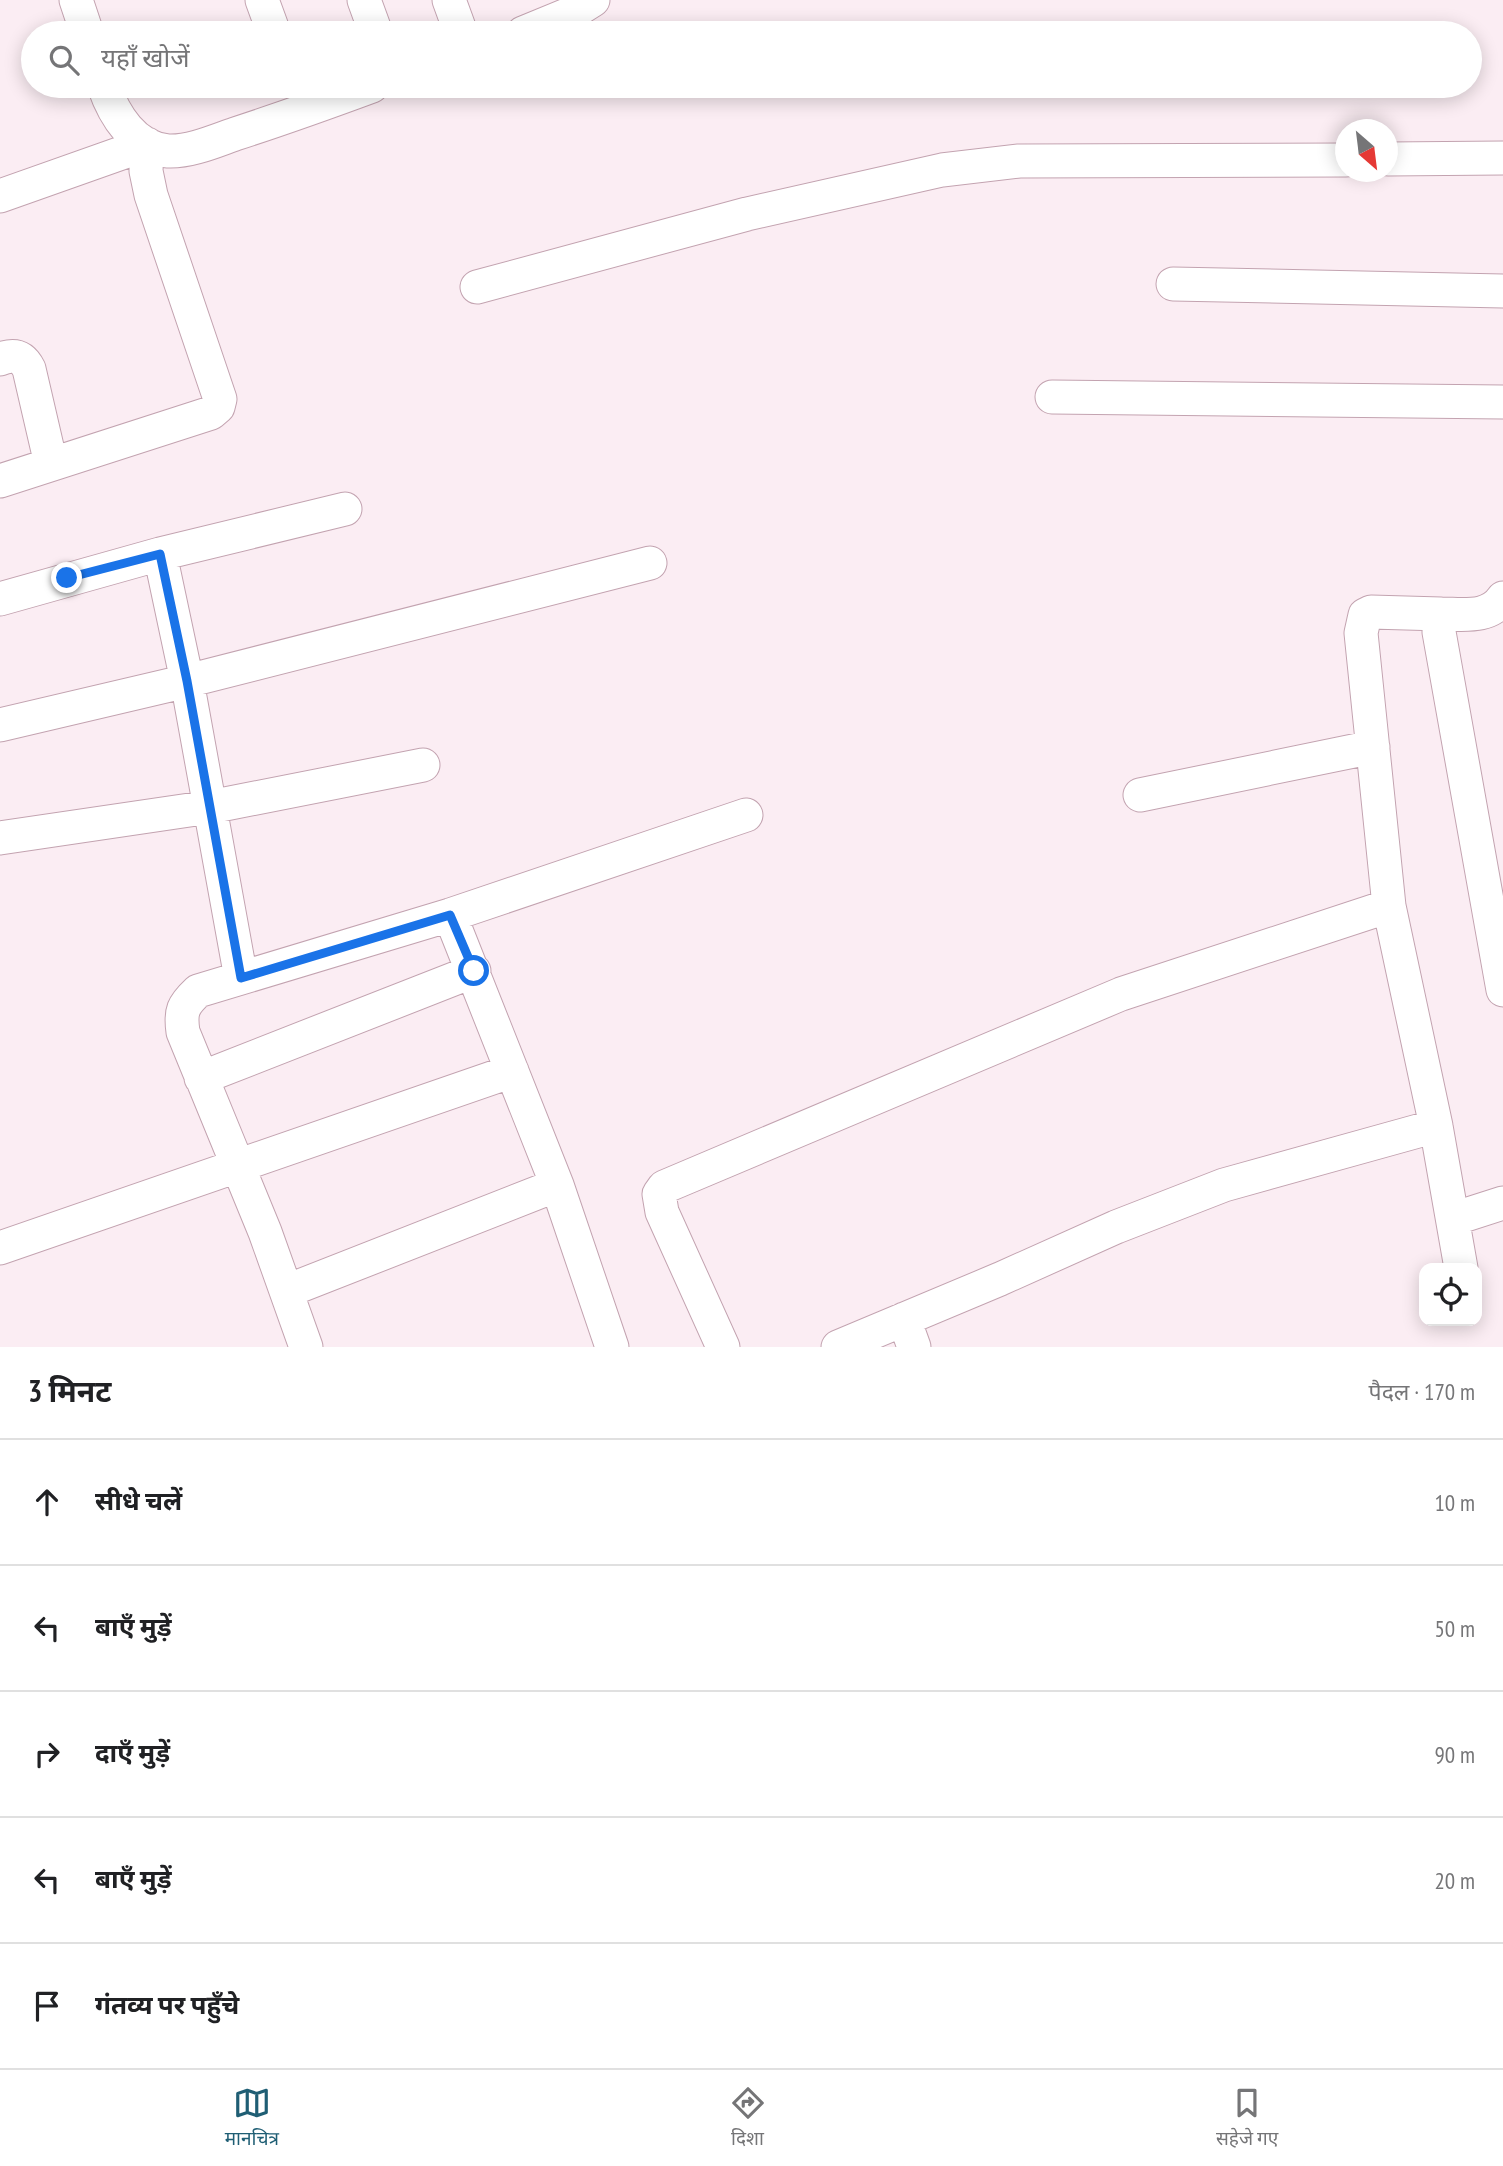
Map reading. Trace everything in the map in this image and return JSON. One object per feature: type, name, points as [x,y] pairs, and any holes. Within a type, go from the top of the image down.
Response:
[{"type":"street","points":[[76,0],[83,21]]},
{"type":"street","points":[[262,0],[270,21]]},
{"type":"street","points":[[364,0],[372,21]]},
{"type":"street","points":[[449,0],[457,21]]},
{"type":"street","points":[[552,21],[593,0]]},
{"type":"street","points":[[108,98],[127,129],[147,145],[168,150],[196,147],[299,99]]},
{"type":"street","points":[[0,196],[147,145]]},
{"type":"street","points":[[0,481],[211,413],[218,407],[220,399],[215,377],[151,195],[146,171],[147,145]]},
{"type":"street","points":[[1398,159],[1503,158]]},
{"type":"street","points":[[477,287],[747,214],[942,170],[1019,161],[1335,160]]},
{"type":"street","points":[[1172,284],[1503,291]]},
{"type":"street","points":[[0,359],[15,355],[24,360],[29,369],[51,464]]},
{"type":"street","points":[[1052,397],[1503,402]]},
{"type":"street","points":[[0,599],[160,554],[345,509]]},
{"type":"street","points":[[160,554],[187,681],[241,978]]},
{"type":"street","points":[[0,725],[187,681],[650,563]]},
{"type":"street","points":[[1460,1263],[1436,1126],[1389,906],[1361,633],[1365,615],[1371,612],[1482,614],[1494,609],[1503,598]]},
{"type":"street","points":[[1441,614],[1439,632],[1503,990]]},
{"type":"street","points":[[1140,795],[1373,747]]},
{"type":"street","points":[[0,838],[210,807],[423,765]]},
{"type":"street","points":[[306,1347],[239,1165],[183,1032],[181,1018],[185,1004],[198,991],[450,915],[746,815]]},
{"type":"street","points":[[723,1347],[662,1212],[659,1194],[664,1187],[1121,994],[1389,906]]},
{"type":"street","points":[[450,915],[557,1185],[612,1347]]},
{"type":"street","points":[[201,1078],[474,971]]},
{"type":"street","points":[[0,1248],[512,1071]]},
{"type":"street","points":[[838,1347],[909,1333],[1116,1227],[1224,1185],[1436,1126]]},
{"type":"street","points":[[287,1291],[557,1185]]},
{"type":"street","points":[[1453,1219],[1503,1203]]},
{"type":"route","points":[[67,578],[160,554],[187,681],[241,978],[450,915],[474,971]]}]
